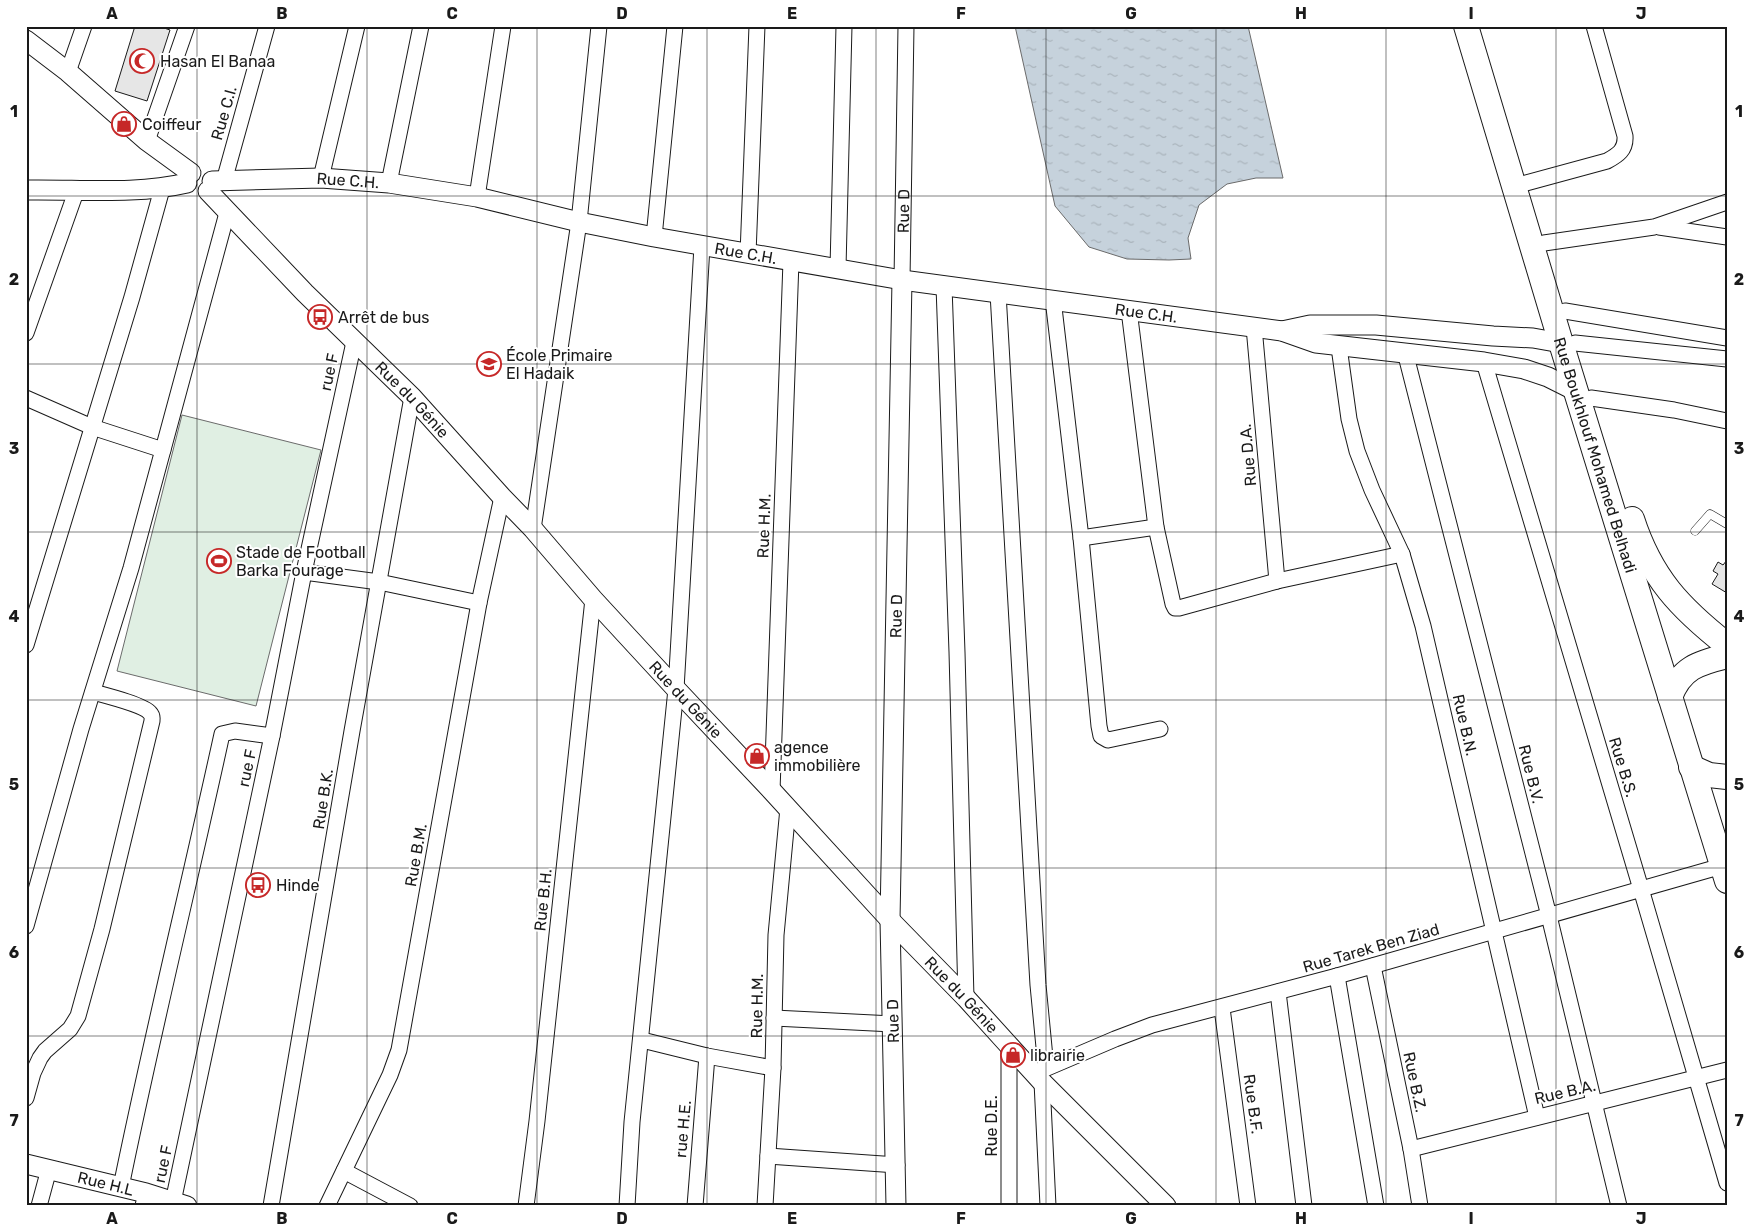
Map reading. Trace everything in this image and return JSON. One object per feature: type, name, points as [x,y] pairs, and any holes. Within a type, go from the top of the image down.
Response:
[{"type":"main road","name":"Rue Boukhlouf Mohamed Belhadi","points":[[1466,26],[1584,394],[1670,697],[1722,867]]},
{"type":"main road","name":"Rue Boukhlouf Mohamed Belhadi","points":[[1480,26],[1565,310],[1568,343]]},
{"type":"main road","name":"Rue Boukhlouf Mohamed Belhadi","points":[[1584,394],[1637,535],[1651,566],[1670,594],[1727,645]]},
{"type":"main road","points":[[1670,697],[1674,686],[1688,670],[1698,664],[1727,656]]},
{"type":"main road","points":[[1691,767],[1709,775],[1727,777]]},
{"type":"main road","points":[[1722,867],[1727,827]]},
{"type":"street","points":[[68,72],[84,26]]},
{"type":"street","points":[[147,141],[187,26]]},
{"type":"street","name":"Rue C.I.","points":[[214,185],[267,26]]},
{"type":"street","points":[[321,178],[357,26]]},
{"type":"street","points":[[388,183],[421,26]]},
{"type":"street","points":[[477,197],[504,26]]},
{"type":"street","points":[[533,530],[579,222],[600,26]]},
{"type":"street","points":[[654,237],[675,26]]},
{"type":"street","points":[[748,254],[757,26]]},
{"type":"street","points":[[838,268],[844,26]]},
{"type":"street","name":"Rue D","points":[[896,1206],[890,920],[906,26]]},
{"type":"street","points":[[1526,183],[1607,161],[1617,155],[1625,144],[1625,136],[1594,26]]},
{"type":"street","points":[[26,40],[68,72],[189,178],[162,189],[26,190]]},
{"type":"street","name":"Rue C.H.","points":[[189,178],[188,188],[197,194],[203,194],[214,185],[321,178],[388,183],[477,197],[579,222],[654,237],[902,280],[1282,331],[1316,343],[1339,347],[1405,352],[1524,369],[1548,377],[1584,394]]},
{"type":"street","name":"Rue du Génie","points":[[214,185],[227,213],[354,342],[371,356],[412,397],[676,690],[788,808],[890,920],[966,998],[1009,1046],[1041,1075],[1160,1203]]},
{"type":"street","points":[[26,333],[77,189]]},
{"type":"street","points":[[26,645],[132,297],[162,189]]},
{"type":"street","points":[[1544,243],[1654,227],[1727,202]]},
{"type":"street","points":[[26,926],[93,692],[131,568],[227,213]]},
{"type":"street","points":[[1654,227],[1727,237]]},
{"type":"street","points":[[626,1206],[632,1122],[642,1040],[676,690],[702,246]]},
{"type":"street","name":"Rue H.M.","points":[[772,791],[790,261]]},
{"type":"street","points":[[944,286],[957,652],[966,998]]},
{"type":"street","points":[[998,293],[1038,985],[1048,1206]]},
{"type":"street","points":[[1053,299],[1081,538],[1101,736],[1108,740],[1160,729]]},
{"type":"street","points":[[1129,310],[1156,527],[1175,608],[1277,581],[1402,554]]},
{"type":"street","points":[[1565,310],[1727,338]]},
{"type":"street","name":"Rue C.H.","points":[[1282,331],[1310,325],[1376,325],[1533,338],[1568,343]]},
{"type":"street","name":"Rue D.A.","points":[[1254,327],[1277,581]]},
{"type":"street","name":"rue F","points":[[180,1204],[304,572],[354,342]]},
{"type":"street","points":[[1568,343],[1727,359]]},
{"type":"street","name":"Rue B.N.","points":[[1339,347],[1349,419],[1357,451],[1372,490],[1402,554],[1423,626],[1537,1117]]},
{"type":"street","name":"Rue B.V.","points":[[1405,352],[1549,916],[1619,1206]]},
{"type":"street","name":"Rue B.S.","points":[[1484,362],[1727,1183]]},
{"type":"street","points":[[1584,394],[1727,421]]},
{"type":"street","name":"Rue B.K.","points":[[271,1206],[412,397]]},
{"type":"street","points":[[26,398],[92,427],[163,450]]},
{"type":"street","name":"Rue B.M.","points":[[327,1206],[390,1075],[399,1050],[479,603],[502,497]]},
{"type":"street","points":[[1081,538],[1156,527]]},
{"type":"street","points":[[304,572],[379,582],[479,603]]},
{"type":"street","name":"Rue B.H.","points":[[526,1206],[539,1102],[593,598]]},
{"type":"street","points":[[26,1098],[33,1073],[40,1058],[45,1051],[70,1029],[78,1016],[102,929],[152,721],[149,712],[132,703],[93,692]]},
{"type":"street","points":[[121,1187],[151,1042],[179,928],[222,734],[235,730],[272,736]]},
{"type":"street","name":"Rue H.M.","points":[[765,1206],[773,1068],[776,935],[788,808]]},
{"type":"street","name":"Rue Tarek Ben Ziad","points":[[1041,1075],[1115,1039],[1152,1026],[1373,966],[1722,867]]},
{"type":"street","name":"Rue B.Z.","points":[[1373,966],[1411,1149],[1420,1206]]},
{"type":"street","points":[[1337,976],[1376,1206]]},
{"type":"street","points":[[1278,992],[1304,1206]]},
{"type":"street","name":"Rue B.F.","points":[[1222,1008],[1248,1206]]},
{"type":"street","points":[[774,1018],[893,1024]]},
{"type":"street","points":[[642,1040],[707,1056],[773,1068]]},
{"type":"street","name":"Rue D.E.","points":[[1009,1046],[1009,1206]]},
{"type":"street","name":"rue H.E.","points":[[695,1206],[707,1056]]},
{"type":"street","name":"Rue B.A.","points":[[1411,1149],[1727,1070]]},
{"type":"street","points":[[768,1156],[896,1165]]},
{"type":"street","name":"Rue H.L","points":[[26,1164],[121,1187],[144,1199],[180,1204]]},
{"type":"street","points":[[39,1206],[49,1169]]},
{"type":"street","points":[[344,1171],[410,1206]]},
{"type":"lane","points":[[1695,531],[1710,514],[1727,524]]},
{"type":"green space","name":"Stade de Football Barka Fourage","points":[[182,415],[321,450],[256,706],[117,671]]},
{"type":"water","points":[[1015,26],[1248,26],[1283,178],[1256,178],[1227,184],[1199,205],[1188,238],[1191,259],[1127,259],[1089,247],[1055,206]]},
{"type":"building","name":"Hasan El Banaa","points":[[135,26],[158,26],[170,30],[147,101],[115,91]]},
{"type":"building","points":[[1727,560],[1727,593],[1712,584],[1718,574],[1713,571],[1718,562],[1723,565]]},
{"type":"place","name":"Hasan El Banaa","points":[[142,61]]},
{"type":"place","name":"Coiffeur","points":[[124,124]]},
{"type":"place","name":"Arrêt de bus","points":[[320,317]]},
{"type":"place","name":"École Primaire El Hadaik","points":[[489,364]]},
{"type":"place","name":"Stade de Football Barka Fourage","points":[[219,561]]},
{"type":"place","name":"agence immobilière","points":[[757,756]]},
{"type":"place","name":"Hinde","points":[[258,885]]},
{"type":"place","name":"librairie","points":[[1013,1055]]}]
